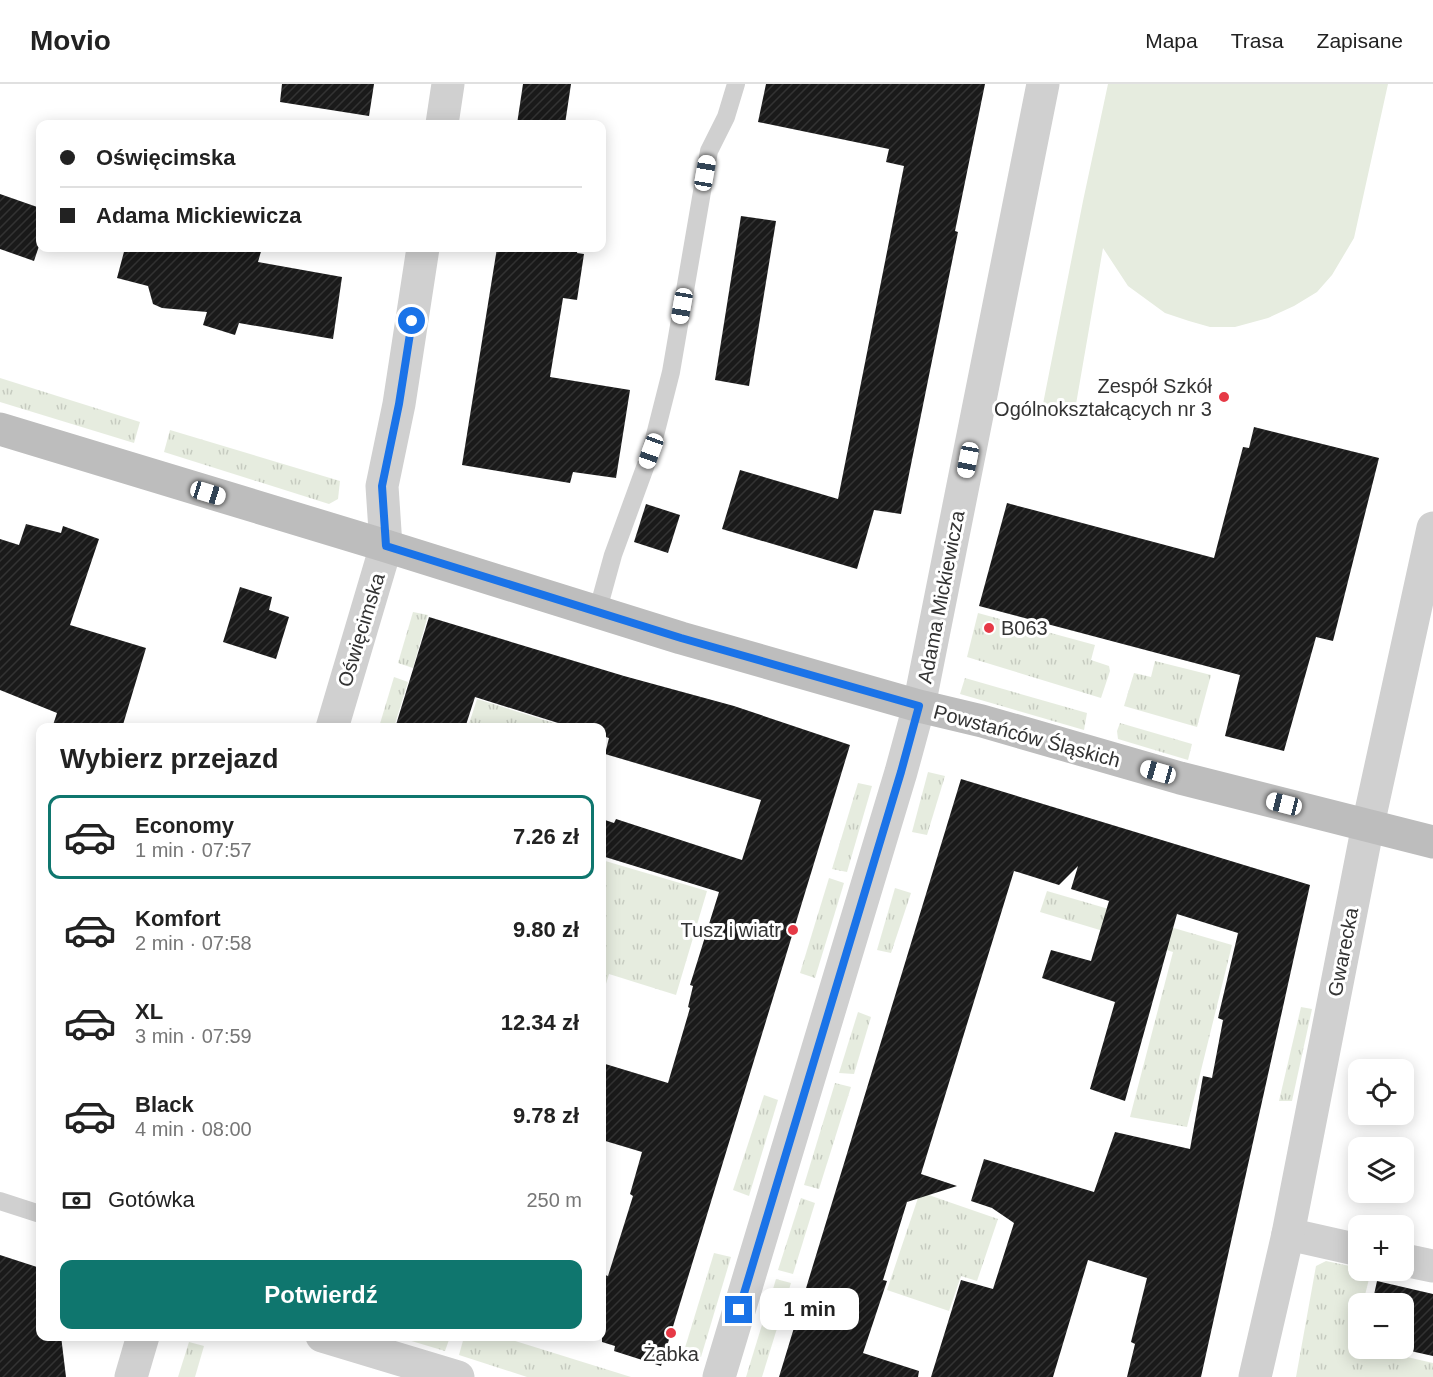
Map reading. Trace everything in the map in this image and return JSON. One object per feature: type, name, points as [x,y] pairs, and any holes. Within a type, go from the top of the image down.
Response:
[{"type":"street","points":[[443,120],[448,84]]},
{"type":"street","name":"Adama Mickiewicza","points":[[719,1377],[919,706],[1043,84]]},
{"type":"street","name":"Oświęcimska","points":[[333,723],[386,546],[382,486],[399,404],[422,252]]},
{"type":"street","name":"Powstańców Śląskich","points":[[0,429],[386,546],[597,613],[919,706],[982,721],[1180,778],[1433,842]]},
{"type":"street","name":"Gwarecka","points":[[1256,1377],[1288,1234],[1368,825],[1433,528]]},
{"type":"street","points":[[1288,1234],[1348,1248]]},
{"type":"street","points":[[1414,1262],[1433,1266]]},
{"type":"street","points":[[131,1377],[142,1341]]},
{"type":"street","points":[[339,1341],[458,1377]]},
{"type":"lane","points":[[597,613],[613,555],[651,451],[671,372],[709,151],[726,117],[736,84]]},
{"type":"lane","points":[[0,1201],[36,1213]]},
{"type":"green space","points":[[1108,84],[1388,84],[1354,238],[1332,275],[1317,292],[1268,318],[1235,327],[1210,327],[1165,313],[1128,286],[1103,248],[1075,410],[1043,404]]},
{"type":"green space","points":[[0,378],[140,422],[134,443],[0,402]]},
{"type":"green space","points":[[170,430],[340,481],[338,499],[329,504],[164,452]]},
{"type":"green space","points":[[413,612],[428,615],[413,668],[398,663]]},
{"type":"green space","points":[[978,613],[1095,645],[1091,660],[1109,666],[1110,671],[1101,698],[967,657]]},
{"type":"green space","points":[[1155,661],[1211,675],[1197,727],[1124,706],[1134,673],[1151,677]]},
{"type":"green space","points":[[394,677],[408,682],[395,723],[380,723]]},
{"type":"green space","points":[[965,678],[1087,713],[1084,730],[960,694]]},
{"type":"green space","points":[[477,699],[554,723],[469,723]]},
{"type":"green space","points":[[1120,723],[1192,744],[1188,760],[1118,739],[1117,731]]},
{"type":"green space","points":[[928,772],[945,776],[927,835],[912,832]]},
{"type":"green space","points":[[858,783],[872,786],[847,872],[832,869]]},
{"type":"green space","points":[[606,861],[707,891],[676,995],[609,974],[606,984]]},
{"type":"green space","points":[[829,878],[844,883],[815,978],[800,973]]},
{"type":"green space","points":[[895,888],[911,893],[891,953],[877,950]]},
{"type":"green space","points":[[1047,891],[1232,945],[1187,1127],[1130,1117],[1173,952],[1040,912]]},
{"type":"green space","points":[[1301,1007],[1312,1009],[1292,1101],[1279,1101]]},
{"type":"green space","points":[[858,1012],[871,1017],[854,1074],[839,1073]]},
{"type":"green space","points":[[835,1083],[851,1087],[819,1189],[804,1185]]},
{"type":"green space","points":[[764,1095],[778,1100],[749,1196],[733,1190]]},
{"type":"green space","points":[[920,1192],[998,1219],[977,1281],[961,1276],[949,1311],[887,1290]]},
{"type":"green space","points":[[801,1198],[815,1203],[793,1274],[778,1270]]},
{"type":"green space","points":[[714,1253],[731,1257],[701,1357],[684,1351]]},
{"type":"green space","points":[[1326,1261],[1348,1266],[1348,1281],[1368,1281],[1366,1293],[1348,1293],[1348,1359],[1414,1359],[1433,1363],[1433,1377],[1296,1377],[1316,1266]]},
{"type":"green space","points":[[776,1279],[791,1283],[762,1377],[746,1377]]},
{"type":"green space","points":[[411,1341],[448,1341],[445,1351]]},
{"type":"green space","points":[[463,1341],[515,1341],[631,1377],[527,1377],[459,1355]]},
{"type":"green space","points":[[189,1342],[204,1346],[195,1377],[178,1377]]},
{"type":"building","points":[[282,84],[374,84],[369,116],[280,102]]},
{"type":"building","points":[[523,84],[571,84],[566,120],[518,120]]},
{"type":"building","points":[[766,84],[985,84],[955,231],[958,232],[901,514],[874,510],[857,569],[722,529],[740,470],[838,499],[904,166],[886,162],[889,149],[758,122]]},
{"type":"building","points":[[0,194],[36,207],[37,252],[34,261],[0,249]]},
{"type":"building","points":[[741,216],[776,221],[749,386],[715,380]]},
{"type":"building","points":[[124,252],[261,252],[258,262],[342,277],[333,339],[239,323],[235,335],[203,325],[207,312],[162,308],[153,304],[148,286],[117,278]]},
{"type":"building","points":[[496,252],[577,252],[584,254],[577,300],[563,298],[550,377],[630,390],[616,478],[573,472],[570,483],[462,465]]},
{"type":"building","points":[[1254,427],[1379,458],[1333,641],[1316,637],[1284,751],[1225,736],[1240,675],[979,606],[1007,503],[1214,558],[1243,447],[1249,448]]},
{"type":"building","points":[[646,504],[680,515],[668,553],[634,542]]},
{"type":"building","points":[[26,524],[61,533],[63,526],[99,539],[70,625],[146,648],[124,723],[54,723],[57,713],[0,690],[0,539],[19,545]]},
{"type":"building","points":[[240,587],[272,597],[269,610],[289,617],[276,659],[223,642]]},
{"type":"building","points":[[429,617],[624,676],[734,706],[850,745],[661,1366],[614,1351],[615,1346],[602,1342],[606,1341],[606,1275],[608,1276],[633,1196],[630,1194],[642,1152],[606,1141],[606,1064],[668,1083],[690,1008],[688,1007],[693,986],[690,985],[719,892],[606,857],[606,820],[614,823],[616,819],[742,860],[761,800],[606,754],[609,738],[606,737],[606,723],[558,723],[475,697],[467,723],[397,723]]},
{"type":"building","points":[[961,779],[1310,885],[1201,1377],[1127,1377],[1135,1344],[1131,1342],[1147,1278],[1088,1260],[1053,1377],[931,1377],[961,1280],[993,1289],[1014,1223],[992,1208],[971,1201],[984,1159],[1094,1192],[1115,1132],[1190,1149],[1203,1076],[1212,1078],[1223,1020],[1218,1018],[1238,933],[1177,914],[1125,1101],[1090,1089],[1115,1002],[1042,978],[1051,950],[1091,961],[1109,901],[1071,889],[1078,866],[1059,885],[1014,871],[921,1174],[957,1186],[907,1202],[883,1280],[887,1281],[863,1353],[919,1371],[918,1377],[779,1377]]},
{"type":"building","points":[[0,1255],[36,1267],[36,1341],[62,1341],[66,1377],[0,1377]]},
{"type":"building","points":[[1377,1281],[1433,1294],[1433,1356],[1414,1352],[1414,1293],[1374,1293]]},
{"type":"place","name":"Zespół Szkół Ogólnokształcących nr 3","points":[[1224,397]]},
{"type":"place","name":"B063","points":[[989,628]]},
{"type":"place","name":"Tusz i wiatr","points":[[793,930]]},
{"type":"place","name":"Żabka","points":[[671,1333]]},
{"type":"route","points":[[412,321],[399,404],[382,486],[386,546],[681,638],[919,706],[739,1310]]}]
